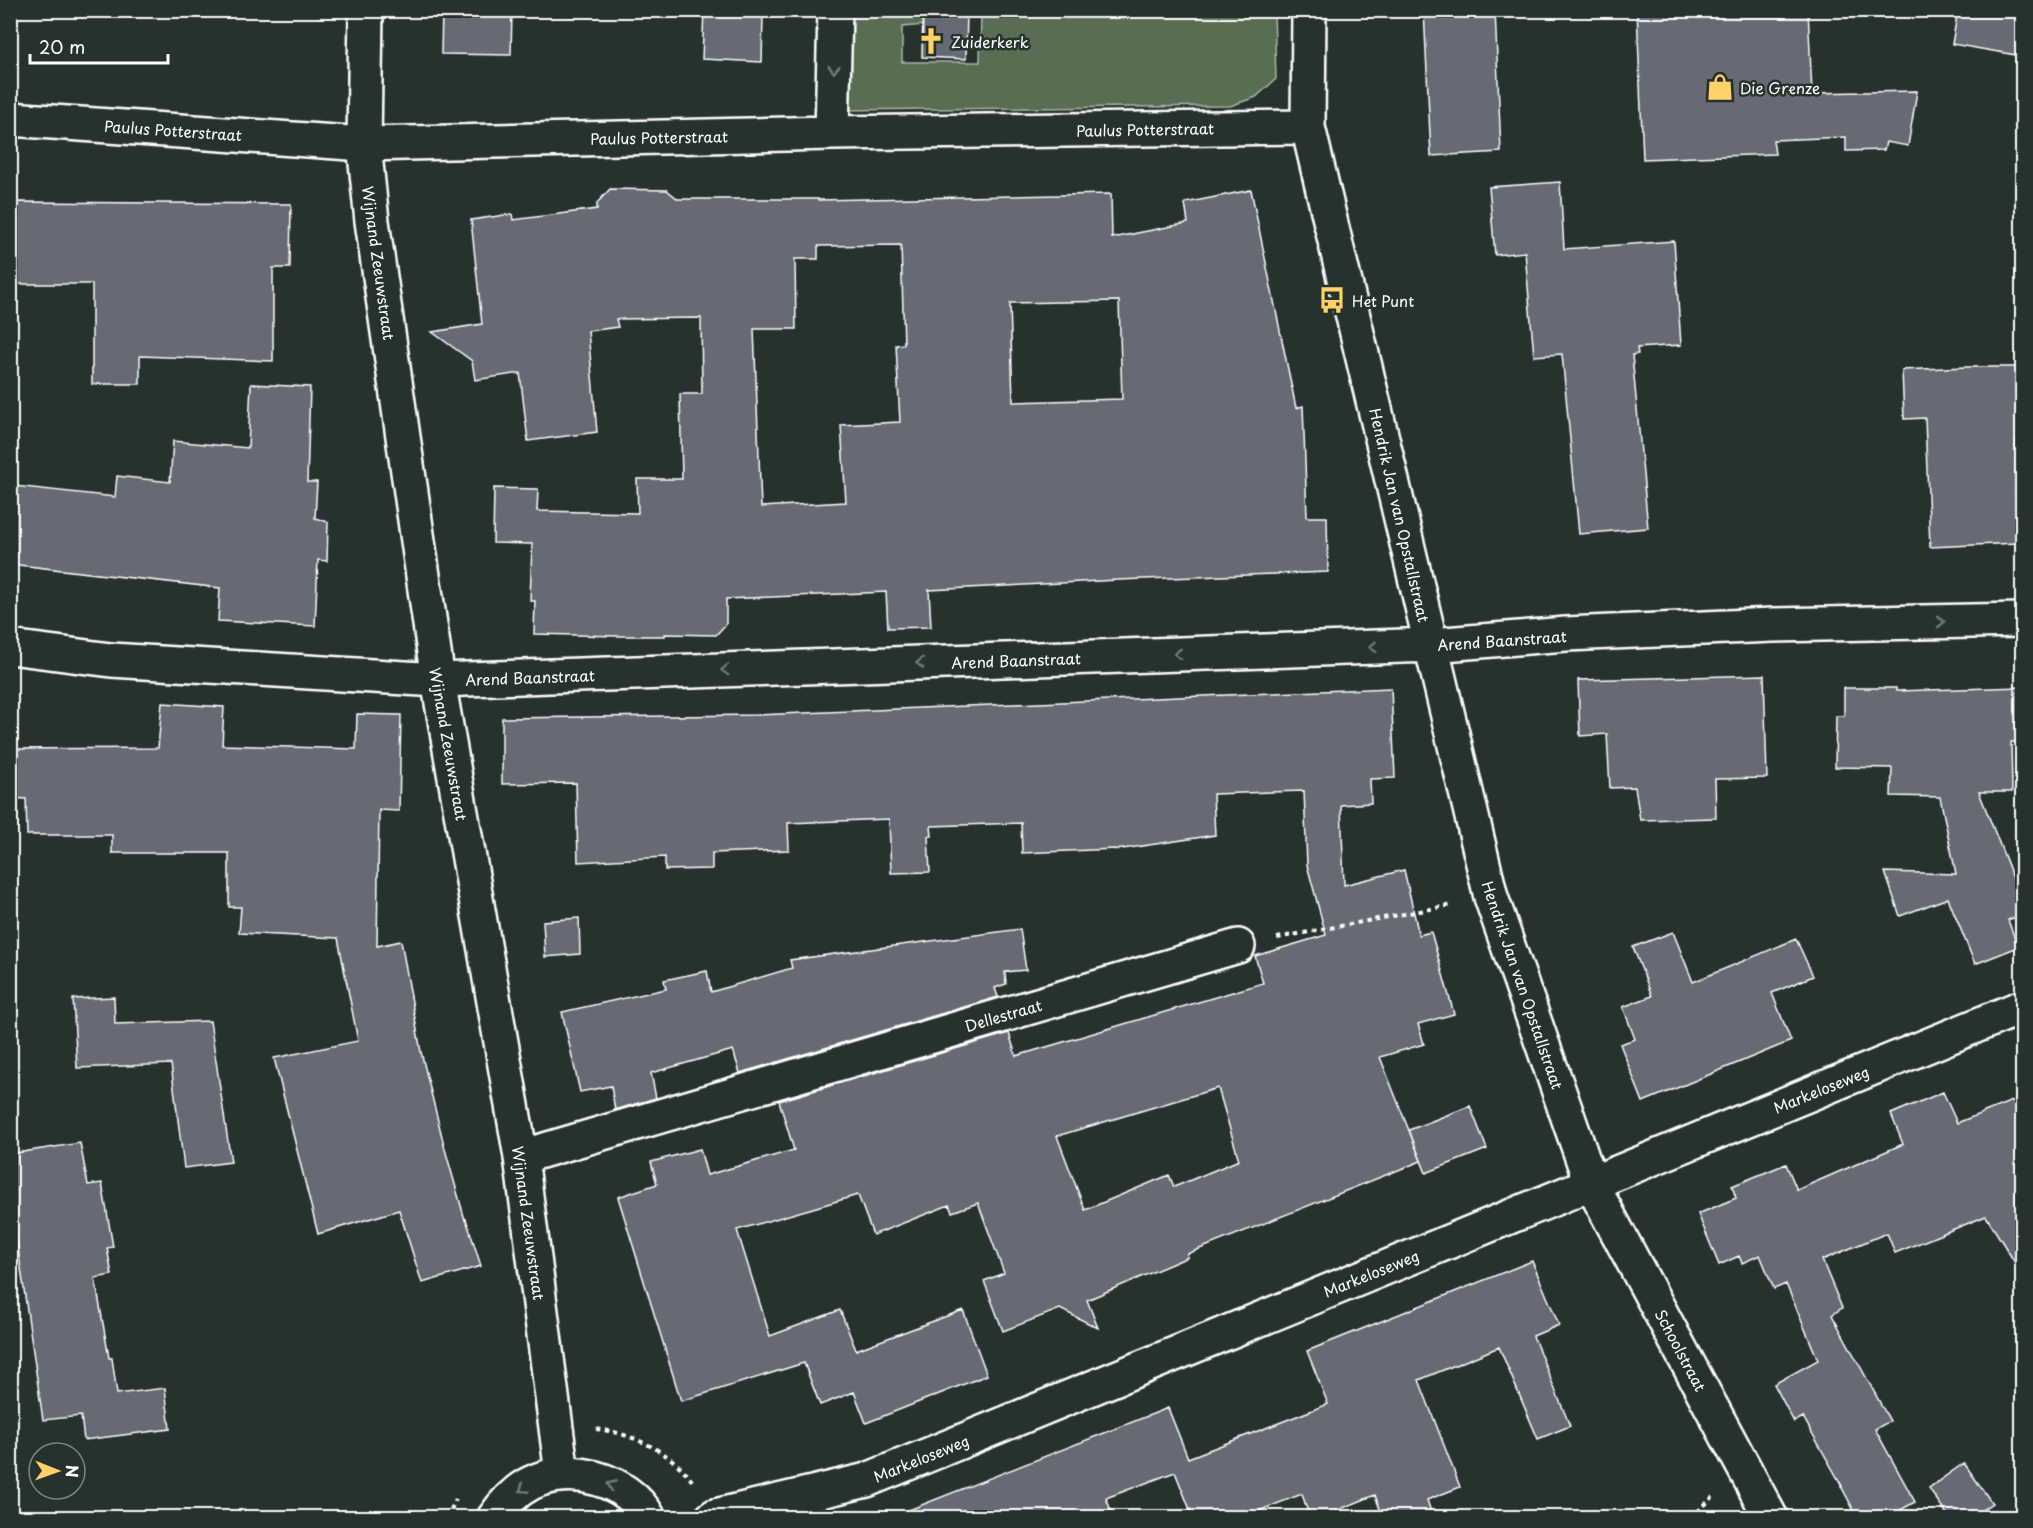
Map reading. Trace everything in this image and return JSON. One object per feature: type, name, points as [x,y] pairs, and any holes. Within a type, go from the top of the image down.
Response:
[{"type":"street","name":"Wijnand Zeeuwstraat","points":[[366,10],[364,144],[372,221],[438,680],[521,1157],[562,1474]]},
{"type":"street","points":[[832,133],[835,10]]},
{"type":"street","name":"Hendrik Jan van Opstallstraat","points":[[1309,10],[1308,127],[1491,897],[1591,1183]]},
{"type":"street","name":"Paulus Potterstraat","points":[[10,118],[364,144],[832,133],[1308,127]]},
{"type":"street","name":"Arend Baanstraat","points":[[10,647],[111,660],[438,680],[1431,645],[1577,634],[1773,625],[2022,620]]},
{"type":"street","name":"Dellestraat","points":[[521,1157],[1238,946]]},
{"type":"street","name":"Markeloseweg","points":[[713,1517],[867,1480],[2022,1007]]},
{"type":"street","name":"Schoolstraat","points":[[1591,1183],[1771,1518]]},
{"type":"street","points":[[494,1518],[507,1500],[531,1483],[562,1474],[588,1476],[618,1486],[645,1510],[648,1518]]},
{"type":"path","points":[[1238,946],[1491,897]]},
{"type":"green space","points":[[846,11],[925,11],[925,25],[902,27],[902,62],[980,62],[981,11],[1274,11],[1276,79],[1256,97],[1230,106],[843,110]]},
{"type":"building","points":[[442,10],[512,10],[511,55],[441,54]]},
{"type":"building","name":"Zuiderkerk","points":[[923,10],[967,10],[966,59],[922,57]]},
{"type":"building","points":[[1424,10],[1495,10],[1501,152],[1431,156]]},
{"type":"building","points":[[1637,10],[1808,10],[1812,93],[1917,91],[1908,146],[1886,142],[1884,150],[1846,151],[1846,137],[1773,140],[1775,154],[1643,159]]},
{"type":"building","points":[[1958,10],[2022,10],[2022,56],[1952,44]]},
{"type":"building","points":[[704,11],[763,14],[762,62],[702,59]]},
{"type":"building","points":[[1560,182],[1564,249],[1674,241],[1681,345],[1637,348],[1638,354],[1632,355],[1648,528],[1579,534],[1562,354],[1534,356],[1525,252],[1495,255],[1489,187]]},
{"type":"building","points":[[610,189],[667,190],[678,199],[818,200],[1111,194],[1112,238],[1188,223],[1185,203],[1251,190],[1296,408],[1303,406],[1307,517],[1327,517],[1328,572],[929,590],[931,627],[888,628],[886,592],[726,599],[726,624],[716,635],[534,634],[535,601],[530,601],[532,544],[493,543],[494,488],[538,489],[537,511],[638,513],[637,479],[682,479],[680,394],[702,394],[701,318],[616,319],[618,327],[588,331],[597,432],[528,441],[520,373],[475,380],[472,361],[432,332],[482,324],[471,220],[512,214],[513,220],[597,209],[597,203]],"holes":[[[901,245],[904,344],[896,345],[900,422],[841,425],[846,502],[761,507],[754,329],[796,329],[795,259],[818,259],[818,246]],[[1119,301],[1122,399],[1013,402],[1010,303]]]},
{"type":"building","points":[[16,202],[291,204],[290,268],[273,268],[273,361],[140,356],[140,384],[92,384],[92,284],[15,284]]},
{"type":"building","points":[[2022,367],[2022,440],[2016,440],[2015,492],[2018,543],[1930,547],[1925,418],[1904,419],[1902,370]]},
{"type":"building","points":[[251,384],[310,387],[307,482],[317,482],[315,518],[328,522],[327,561],[318,560],[315,626],[218,621],[220,588],[10,564],[10,488],[15,488],[15,486],[115,497],[117,476],[170,482],[173,441],[248,448]]},
{"type":"building","points":[[1764,675],[1767,778],[1715,779],[1716,818],[1640,820],[1635,787],[1610,788],[1607,734],[1580,736],[1578,680]]},
{"type":"building","points":[[2022,687],[2022,742],[2011,742],[2012,792],[1979,792],[2022,901],[2022,915],[2008,920],[2018,947],[1975,964],[1948,898],[1900,916],[1885,872],[1956,874],[1940,797],[1891,796],[1892,768],[1835,767],[1836,716],[1844,716],[1844,688],[1896,688],[1896,691]]},
{"type":"building","points":[[1391,688],[1395,778],[1370,779],[1371,803],[1341,805],[1344,885],[1404,870],[1419,935],[1431,932],[1454,1014],[1418,1024],[1424,1044],[1380,1057],[1421,1161],[1187,1254],[1188,1257],[1087,1300],[1098,1328],[1060,1309],[1003,1331],[984,1281],[1004,1273],[978,1203],[952,1212],[949,1205],[873,1235],[858,1195],[737,1230],[770,1336],[840,1310],[856,1350],[963,1310],[987,1375],[866,1423],[854,1392],[820,1405],[804,1363],[681,1401],[618,1197],[657,1184],[651,1162],[700,1149],[707,1175],[794,1150],[779,1101],[1009,1033],[1016,1056],[1263,983],[1255,956],[1326,935],[1307,865],[1304,791],[1213,794],[1215,835],[1116,850],[1022,853],[1021,823],[931,826],[932,836],[928,836],[930,872],[891,873],[889,819],[788,823],[789,850],[712,853],[712,869],[665,870],[665,857],[578,862],[576,783],[502,784],[502,718],[757,715]],"holes":[[[1218,1088],[1239,1160],[1174,1187],[1169,1175],[1085,1210],[1057,1136]]]},
{"type":"building","points":[[162,703],[224,707],[222,745],[356,749],[357,714],[401,715],[399,811],[379,810],[377,946],[401,941],[421,1052],[445,1149],[481,1266],[422,1283],[399,1210],[318,1234],[274,1058],[358,1041],[338,938],[239,933],[241,907],[229,907],[229,853],[112,853],[112,835],[27,835],[26,799],[10,798],[10,749],[158,748]]},
{"type":"building","points":[[579,918],[580,954],[545,957],[543,921]]},
{"type":"building","points":[[1020,929],[1026,970],[1005,972],[1006,984],[995,988],[998,997],[740,1073],[733,1050],[651,1073],[656,1098],[615,1110],[611,1086],[580,1092],[562,1012],[666,989],[664,980],[707,971],[711,992],[792,968],[790,960]]},
{"type":"building","points":[[1673,932],[1693,982],[1796,939],[1813,976],[1772,993],[1791,1041],[1643,1102],[1620,1044],[1635,1039],[1623,1007],[1652,996],[1633,947]]},
{"type":"building","points":[[114,997],[115,1024],[210,1021],[231,1162],[184,1168],[171,1064],[77,1068],[73,999]]},
{"type":"building","points":[[1943,1092],[1957,1123],[2022,1097],[2022,1274],[1986,1216],[1895,1253],[1887,1233],[1822,1260],[1842,1308],[1832,1315],[1890,1421],[1875,1429],[1915,1502],[1886,1518],[1858,1518],[1803,1417],[1794,1422],[1774,1384],[1818,1360],[1786,1284],[1774,1289],[1760,1255],[1742,1263],[1739,1256],[1719,1265],[1698,1214],[1736,1198],[1732,1186],[1786,1164],[1797,1190],[1903,1144],[1891,1114]]},
{"type":"building","points":[[1470,1106],[1487,1149],[1426,1173],[1409,1130]]},
{"type":"building","points":[[80,1143],[88,1185],[102,1183],[113,1247],[107,1248],[112,1275],[95,1278],[117,1394],[165,1388],[170,1429],[84,1440],[81,1416],[43,1420],[10,1193],[10,1154]]},
{"type":"building","points":[[1532,1261],[1559,1325],[1533,1336],[1570,1426],[1538,1439],[1499,1347],[1419,1380],[1460,1487],[1427,1500],[1433,1518],[1383,1518],[1375,1495],[1318,1518],[1310,1518],[1302,1494],[1243,1517],[1193,1517],[1175,1472],[1106,1498],[1114,1518],[896,1518],[896,1515],[1168,1408],[1188,1458],[1328,1404],[1307,1351]]},
{"type":"building","points":[[1964,1463],[1992,1503],[1970,1518],[1949,1518],[1929,1488]]},
{"type":"place","name":"Zuiderkerk","points":[[931,41]]},
{"type":"place","name":"Die Grenze","points":[[1720,87]]},
{"type":"place","name":"Het Punt","points":[[1332,300]]}]
